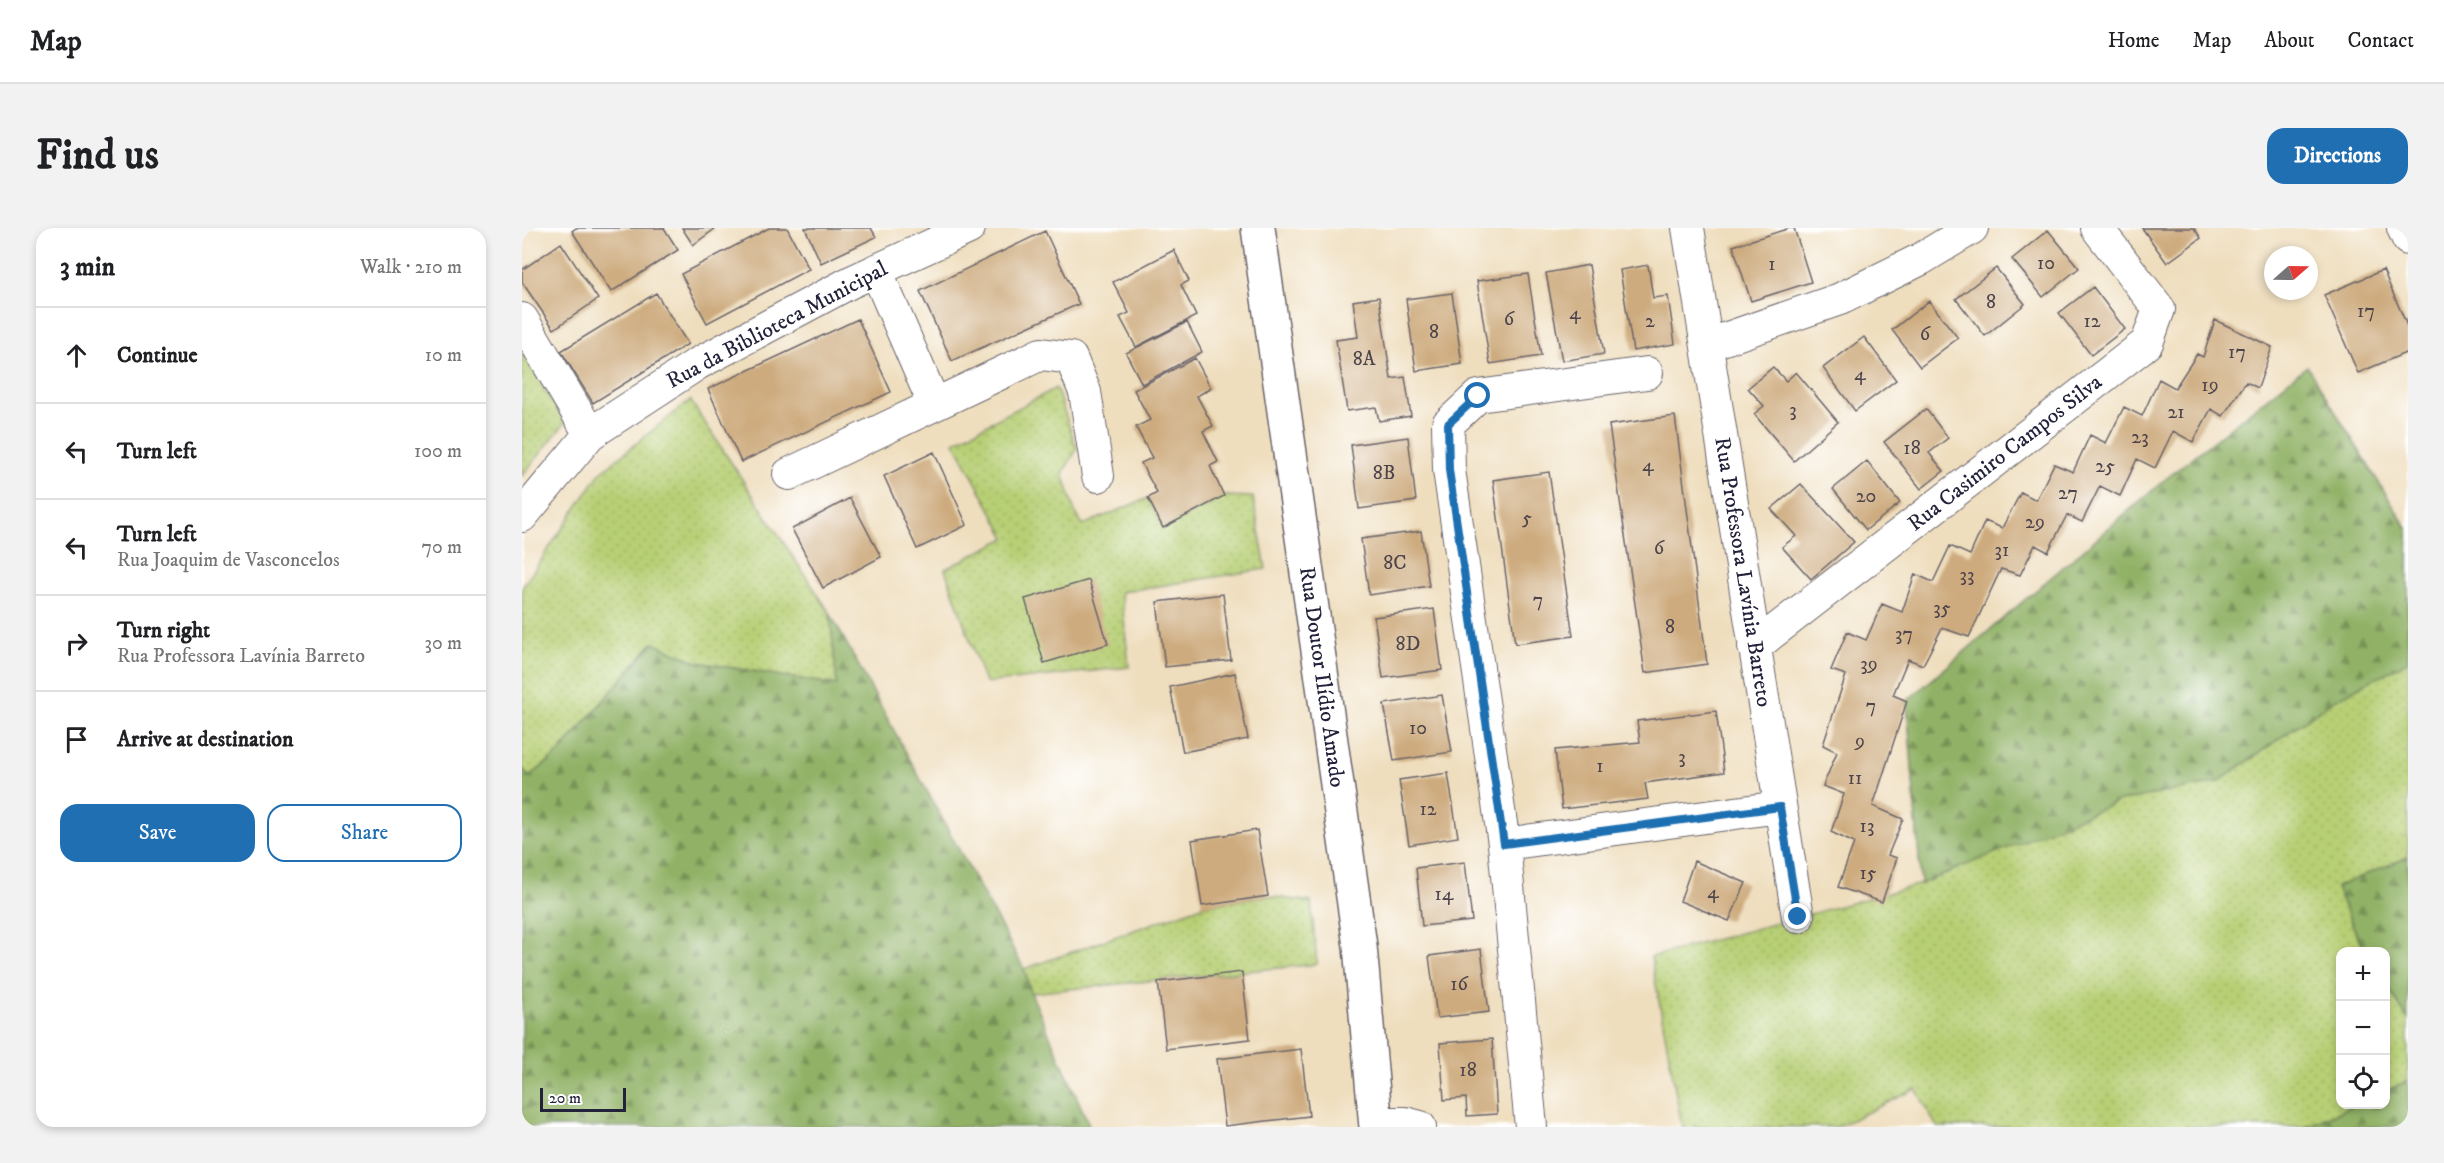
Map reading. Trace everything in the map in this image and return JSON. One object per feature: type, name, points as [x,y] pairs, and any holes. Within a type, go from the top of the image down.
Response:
[{"type":"street","name":"Rua da Biblioteca Municipal","points":[[522,514],[590,434],[697,364],[876,270],[969,228]]},
{"type":"street","name":"Rua Doutor Ilídio Amado","points":[[1258,228],[1360,946],[1376,1125]]},
{"type":"street","name":"Rua Professora Lavínia Barreto","points":[[1688,228],[1798,917]]},
{"type":"street","points":[[1707,345],[1840,298],[1922,259],[1972,228]]},
{"type":"street","name":"Rua Casimiro Campos Silva","points":[[1754,647],[2147,343],[2159,309],[2097,228]]},
{"type":"street","points":[[2403,228],[2408,239]]},
{"type":"street","points":[[876,270],[934,404]]},
{"type":"street","points":[[522,319],[590,434]]},
{"type":"street","points":[[789,474],[1041,354],[1071,358],[1085,392],[1098,476]]},
{"type":"street","points":[[1531,1127],[1504,844],[1449,470],[1448,424],[1478,396],[1647,373]]},
{"type":"street","points":[[1504,844],[1780,807]]},
{"type":"street","points":[[1376,1125],[1405,1123],[1420,1127]]},
{"type":"green space","points":[[522,352],[565,423],[522,476]]},
{"type":"green space","points":[[2307,366],[2408,530],[2408,857],[2336,888],[2362,947],[2336,947],[2336,1109],[2346,1109],[2305,1127],[1937,1127],[1916,1089],[1837,1127],[1682,1127],[1651,957],[1921,884],[1907,701],[2167,478]]},
{"type":"green space","points":[[2307,366],[2408,530],[2408,661],[2331,702],[2217,783],[2120,801],[1921,884],[1907,701],[2167,478]]},
{"type":"green space","points":[[1056,388],[1077,449],[1063,473],[1075,512],[1083,525],[1148,498],[1163,528],[1224,496],[1253,497],[1266,569],[1121,592],[1129,667],[985,683],[945,569],[1006,538],[954,442]]},
{"type":"green space","points":[[690,400],[830,613],[837,685],[697,662],[653,643],[558,754],[529,777],[522,768],[522,588],[600,473]]},
{"type":"green space","points":[[830,613],[1024,969],[1031,993],[1090,1127],[522,1127],[522,768],[529,777],[558,754],[653,643],[697,662],[837,685]]},
{"type":"green space","points":[[2408,857],[2408,1019],[2390,991],[2390,947],[2362,947],[2336,887]]},
{"type":"green space","points":[[1268,896],[1311,902],[1317,964],[1031,993],[1024,969],[1202,906]]},
{"type":"green space","points":[[2390,991],[2408,1019],[2408,1081],[2390,1089]]},
{"type":"green space","points":[[2408,1081],[2408,1127],[2305,1127],[2346,1109],[2390,1109],[2390,1089]]},
{"type":"building","points":[[576,228],[664,228],[678,250],[611,292],[572,231]]},
{"type":"building","points":[[682,228],[716,228],[693,245]]},
{"type":"building","points":[[769,228],[787,228],[809,269],[707,323],[681,274]]},
{"type":"building","points":[[805,228],[871,228],[876,237],[821,263]]},
{"type":"building","points":[[1794,228],[1811,282],[1751,301],[1733,246]]},
{"type":"building","points":[[2142,228],[2194,228],[2201,238],[2167,263]]},
{"type":"building","points":[[2048,230],[2079,268],[2043,297],[2012,259]]},
{"type":"building","points":[[1045,231],[1079,304],[952,361],[920,291]]},
{"type":"building","points":[[561,243],[598,299],[554,329],[522,282],[522,270]]},
{"type":"building","points":[[1174,250],[1189,281],[1181,285],[1196,316],[1136,347],[1120,317],[1129,313],[1113,282]]},
{"type":"building","points":[[1589,265],[1604,354],[1562,361],[1546,273]]},
{"type":"building","points":[[1648,265],[1653,298],[1668,296],[1675,344],[1633,351],[1620,270]]},
{"type":"building","points":[[1996,268],[2025,304],[1985,336],[1956,299]]},
{"type":"building","points":[[2383,270],[2408,328],[2408,352],[2358,373],[2324,295]]},
{"type":"building","points":[[1528,274],[1541,356],[1490,364],[1477,281]]},
{"type":"building","points":[[2093,287],[2125,329],[2091,355],[2059,313]]},
{"type":"building","points":[[656,293],[688,344],[593,403],[561,351]]},
{"type":"building","points":[[1452,293],[1462,364],[1416,371],[1406,299]]},
{"type":"building","points":[[1379,297],[1391,379],[1405,377],[1411,416],[1379,421],[1376,407],[1347,411],[1336,340],[1358,337],[1353,301]]},
{"type":"building","points":[[1929,301],[1958,338],[1920,367],[1892,330]]},
{"type":"building","points":[[858,319],[891,392],[741,462],[708,389]]},
{"type":"building","points":[[2215,320],[2272,347],[2258,388],[2246,382],[2223,416],[2211,409],[2193,442],[2173,431],[2155,468],[2137,459],[2120,496],[2100,486],[2082,522],[2067,515],[2048,552],[2035,545],[2020,575],[2001,569],[1969,637],[1942,628],[1923,665],[1908,659],[1893,695],[1907,701],[1873,806],[1903,819],[1888,855],[1897,858],[1882,902],[1838,887],[1854,843],[1831,832],[1844,794],[1823,786],[1837,752],[1823,745],[1846,675],[1831,670],[1847,632],[1866,640],[1882,604],[1902,612],[1915,574],[1933,582],[1950,546],[1970,555],[1985,521],[2002,528],[2021,492],[2036,500],[2054,464],[2073,472],[2090,435],[2106,443],[2124,407],[2142,416],[2159,379],[2175,388],[2197,354],[2203,357]]},
{"type":"building","points":[[1187,322],[1202,352],[1142,384],[1126,353]]},
{"type":"building","points":[[1864,337],[1896,380],[1855,411],[1823,368]]},
{"type":"building","points":[[1195,358],[1211,388],[1197,396],[1213,426],[1203,431],[1218,462],[1210,466],[1224,496],[1163,528],[1148,498],[1157,493],[1141,463],[1152,458],[1136,427],[1150,420],[1134,390]]},
{"type":"building","points":[[1773,367],[1786,381],[1796,372],[1838,422],[1794,461],[1754,414],[1764,406],[1748,388]]},
{"type":"building","points":[[1926,409],[1948,438],[1929,453],[1944,471],[1921,489],[1884,442]]},
{"type":"building","points":[[1675,416],[1707,664],[1645,673],[1609,425]]},
{"type":"building","points":[[1408,437],[1416,501],[1359,509],[1351,445]]},
{"type":"building","points":[[934,452],[967,525],[917,549],[884,476]]},
{"type":"building","points":[[1867,461],[1900,503],[1866,530],[1833,489]]},
{"type":"building","points":[[1549,472],[1573,636],[1515,644],[1493,480]]},
{"type":"building","points":[[1801,484],[1854,542],[1811,579],[1782,547],[1796,536],[1771,509]]},
{"type":"building","points":[[850,498],[881,557],[823,588],[792,529]]},
{"type":"building","points":[[1421,531],[1429,586],[1369,595],[1361,539]]},
{"type":"building","points":[[1089,580],[1108,644],[1044,663],[1025,599]]},
{"type":"building","points":[[1223,594],[1231,660],[1165,667],[1157,602]]},
{"type":"building","points":[[1434,609],[1442,670],[1383,678],[1374,617]]},
{"type":"building","points":[[1235,673],[1248,739],[1183,752],[1170,687]]},
{"type":"building","points":[[1442,695],[1452,752],[1394,761],[1384,704]]},
{"type":"building","points":[[1716,711],[1724,772],[1645,783],[1648,799],[1562,809],[1555,750],[1640,742],[1637,721]]},
{"type":"building","points":[[1448,773],[1458,837],[1409,845],[1399,780]]},
{"type":"building","points":[[1257,830],[1268,896],[1202,906],[1192,840]]},
{"type":"building","points":[[1694,861],[1746,883],[1729,921],[1680,901]]},
{"type":"building","points":[[1465,862],[1472,921],[1422,926],[1416,868]]},
{"type":"building","points":[[1481,949],[1489,1012],[1437,1018],[1429,956]]},
{"type":"building","points":[[1242,972],[1250,1039],[1166,1049],[1158,982]]},
{"type":"building","points":[[1492,1039],[1497,1114],[1467,1116],[1466,1098],[1444,1100],[1440,1043]]},
{"type":"building","points":[[1301,1049],[1309,1116],[1225,1126],[1217,1059]]},
{"type":"route","points":[[1478,396],[1448,424],[1449,470],[1504,844],[1780,807],[1798,917]]}]
